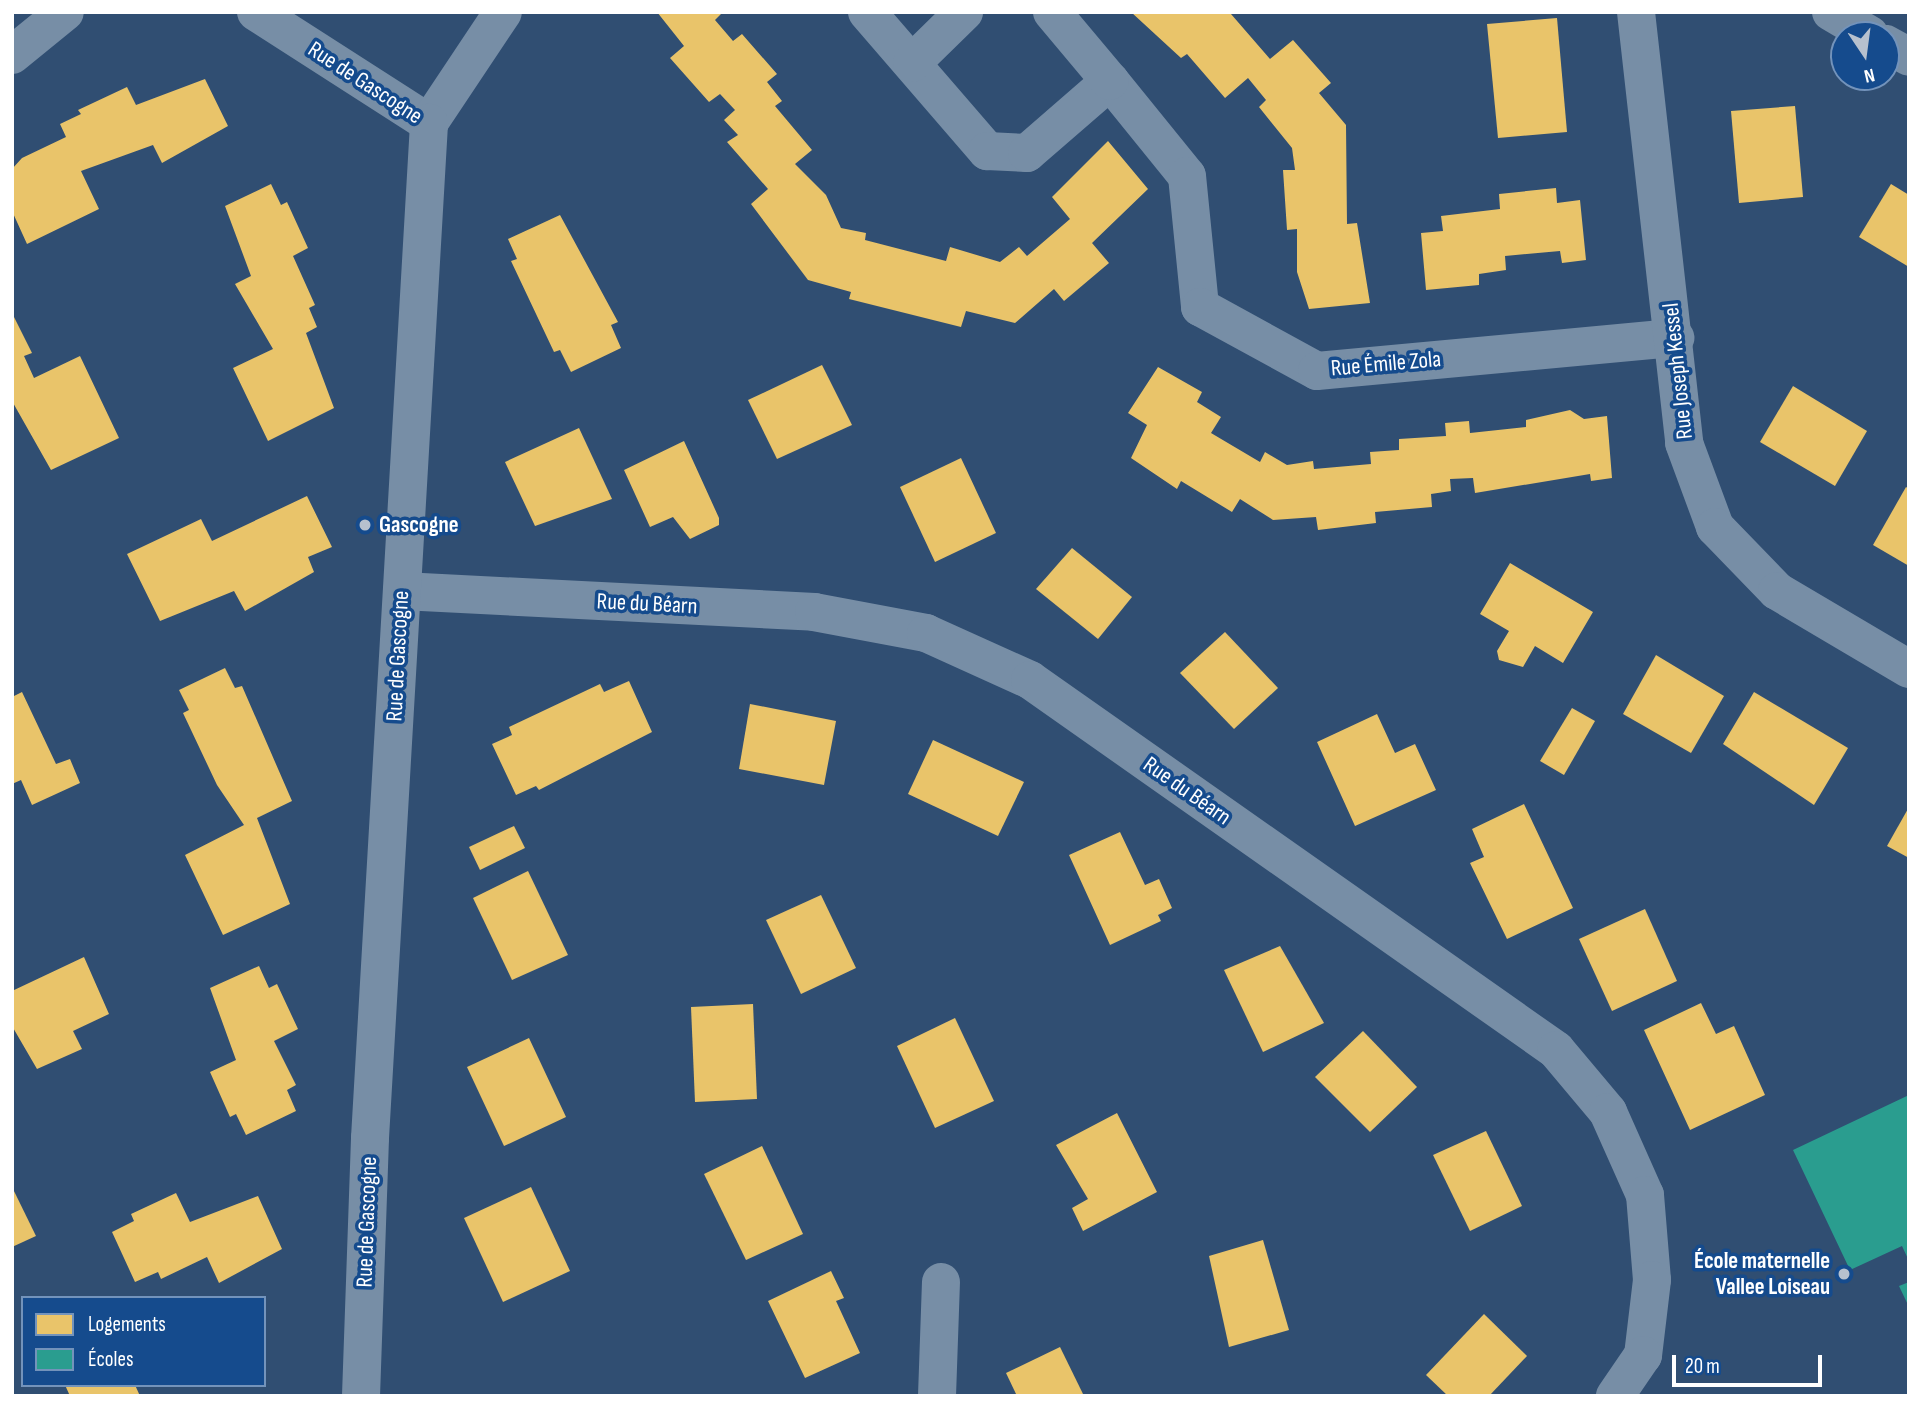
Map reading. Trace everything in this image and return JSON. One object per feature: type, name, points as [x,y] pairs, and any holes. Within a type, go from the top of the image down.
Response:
[{"type":"street","points":[[12,55],[65,12]]},
{"type":"street","name":"Rue de Gascogne","points":[[256,12],[429,123],[361,1396]]},
{"type":"street","points":[[429,123],[503,12]]},
{"type":"street","points":[[867,12],[987,151],[1027,153],[1110,81]]},
{"type":"street","points":[[912,63],[964,12]]},
{"type":"street","name":"Rue Émile Zola","points":[[1052,12],[1187,176],[1200,307],[1317,371],[1675,338]]},
{"type":"street","name":"Rue Joseph Kessel","points":[[1636,12],[1675,338],[1684,443],[1715,527],[1777,591],[1909,669]]},
{"type":"street","points":[[1831,12],[1846,21]]},
{"type":"street","name":"Rue du Béarn","points":[[402,592],[814,612],[926,633],[1030,680],[1556,1050],[1608,1112],[1645,1195],[1652,1280],[1643,1355],[1615,1396]]},
{"type":"street","points":[[937,1396],[941,1282]]},
{"type":"building: Logements","points":[[657,12],[723,12],[715,20],[733,41],[742,34],[777,74],[767,82],[782,101],[775,106],[812,150],[795,164],[826,195],[841,228],[866,233],[865,240],[946,261],[950,247],[1000,262],[1019,247],[1027,256],[1070,219],[1052,197],[1108,141],[1148,189],[1092,243],[1109,263],[1064,301],[1054,289],[1015,323],[966,311],[961,327],[849,299],[851,292],[808,280],[751,204],[768,189],[727,142],[738,135],[724,120],[735,110],[720,94],[709,102],[670,58],[684,46]]},
{"type":"building: Logements","points":[[1131,12],[1231,14],[1270,59],[1293,40],[1331,83],[1319,93],[1346,125],[1347,224],[1357,223],[1370,303],[1309,309],[1297,272],[1297,229],[1287,230],[1283,170],[1295,170],[1292,148],[1259,107],[1266,100],[1248,78],[1225,98],[1187,54],[1181,58]]},
{"type":"building: Logements","points":[[1557,18],[1567,132],[1498,138],[1487,24]]},
{"type":"building: Logements","points":[[205,79],[228,126],[162,163],[153,145],[81,171],[99,209],[27,244],[12,211],[12,169],[22,158],[66,137],[60,124],[81,114],[78,110],[127,87],[136,105]]},
{"type":"building: Logements","points":[[1795,106],[1803,197],[1739,203],[1731,111]]},
{"type":"building: Logements","points":[[271,184],[281,205],[287,202],[308,248],[293,256],[315,305],[309,308],[317,327],[306,333],[334,408],[268,441],[233,368],[273,349],[235,284],[251,276],[225,206]]},
{"type":"building: Logements","points":[[1891,184],[1909,195],[1909,267],[1859,237]]},
{"type":"building: Logements","points":[[1556,188],[1557,203],[1580,200],[1586,260],[1562,263],[1560,251],[1505,256],[1506,270],[1479,274],[1479,285],[1426,290],[1421,233],[1443,231],[1441,216],[1500,209],[1499,194]]},
{"type":"building: Logements","points":[[560,215],[618,322],[611,325],[621,348],[571,372],[560,350],[554,352],[511,261],[517,259],[508,239]]},
{"type":"building: Logements","points":[[12,313],[32,353],[24,356],[34,378],[80,356],[119,438],[51,470],[12,401]]},
{"type":"building: Logements","points":[[822,365],[852,425],[777,459],[748,400]]},
{"type":"building: Logements","points":[[1158,367],[1202,392],[1197,402],[1221,417],[1211,433],[1260,462],[1265,452],[1287,465],[1313,461],[1314,469],[1371,464],[1370,452],[1399,450],[1399,439],[1446,436],[1445,423],[1469,421],[1470,433],[1526,427],[1526,420],[1570,410],[1584,419],[1607,416],[1612,478],[1591,481],[1590,474],[1475,493],[1473,478],[1450,479],[1451,491],[1431,494],[1432,507],[1375,512],[1376,523],[1318,530],[1316,517],[1273,520],[1240,499],[1232,512],[1181,481],[1177,489],[1131,458],[1147,425],[1128,413]]},
{"type":"building: Logements","points":[[1793,386],[1867,431],[1835,486],[1760,442]]},
{"type":"building: Logements","points":[[579,428],[612,499],[535,526],[505,462]]},
{"type":"building: Logements","points":[[684,441],[719,518],[719,525],[690,539],[673,517],[650,527],[624,470]]},
{"type":"building: Logements","points":[[961,458],[996,533],[935,562],[900,487]]},
{"type":"building: Logements","points":[[1906,487],[1909,489],[1909,566],[1873,545]]},
{"type":"building: Logements","points":[[307,496],[332,547],[308,557],[314,572],[245,611],[234,591],[160,621],[127,554],[201,519],[212,541]]},
{"type":"building: Logements","points":[[1072,548],[1132,597],[1098,639],[1036,589]]},
{"type":"building: Logements","points":[[1510,563],[1593,612],[1563,663],[1535,646],[1523,667],[1499,660],[1497,651],[1509,631],[1480,614]]},
{"type":"building: Logements","points":[[1225,632],[1278,688],[1234,729],[1180,673]]},
{"type":"building: Logements","points":[[1656,655],[1724,696],[1691,753],[1623,714]]},
{"type":"building: Logements","points":[[225,668],[235,688],[242,686],[292,801],[257,818],[290,904],[223,935],[185,855],[244,825],[217,785],[183,713],[189,710],[179,690]]},
{"type":"building: Logements","points":[[629,681],[652,732],[539,790],[536,786],[516,795],[492,744],[512,735],[509,727],[600,684],[604,692]]},
{"type":"building: Logements","points":[[22,692],[56,764],[70,759],[80,783],[32,805],[21,780],[12,784],[12,697]]},
{"type":"building: Logements","points":[[1754,692],[1848,748],[1814,805],[1723,744]]},
{"type":"building: Logements","points":[[750,704],[836,721],[824,785],[739,769]]},
{"type":"building: Logements","points":[[1572,708],[1595,721],[1564,775],[1540,761]]},
{"type":"building: Logements","points":[[1377,714],[1395,753],[1415,744],[1436,790],[1355,826],[1317,742]]},
{"type":"building: Logements","points":[[933,740],[1024,782],[998,836],[908,794]]},
{"type":"building: Logements","points":[[1524,804],[1573,908],[1507,939],[1470,863],[1484,857],[1472,829]]},
{"type":"building: Logements","points":[[1909,807],[1909,858],[1887,846]]},
{"type":"building: Logements","points":[[514,826],[525,848],[480,870],[469,847]]},
{"type":"building: Logements","points":[[1120,832],[1145,885],[1159,879],[1172,908],[1158,915],[1161,921],[1110,945],[1069,855]]},
{"type":"building: Logements","points":[[528,871],[568,955],[512,980],[473,898]]},
{"type":"building: Logements","points":[[821,895],[856,968],[801,994],[766,920]]},
{"type":"building: Logements","points":[[1645,909],[1677,981],[1612,1011],[1579,939]]},
{"type":"building: Logements","points":[[1280,946],[1324,1023],[1263,1052],[1224,970]]},
{"type":"building: Logements","points":[[84,957],[109,1014],[73,1031],[82,1049],[37,1069],[12,1026],[12,991]]},
{"type":"building: Logements","points":[[259,966],[269,988],[277,984],[298,1029],[274,1041],[296,1085],[287,1090],[296,1111],[246,1135],[236,1114],[230,1117],[210,1072],[236,1060],[210,988]]},
{"type":"building: Logements","points":[[1701,1003],[1716,1034],[1734,1026],[1765,1095],[1690,1130],[1644,1030]]},
{"type":"building: Logements","points":[[753,1004],[757,1099],[695,1102],[691,1007]]},
{"type":"building: Logements","points":[[955,1018],[994,1101],[935,1128],[897,1046]]},
{"type":"building: Logements","points":[[1363,1031],[1417,1087],[1370,1132],[1315,1077]]},
{"type":"building: Logements","points":[[529,1038],[566,1117],[504,1146],[467,1067]]},
{"type":"building: Logements","points":[[1117,1113],[1157,1192],[1083,1231],[1072,1208],[1088,1199],[1056,1145]]},
{"type":"building: Logements","points":[[1486,1131],[1522,1206],[1470,1231],[1433,1155]]},
{"type":"building: Logements","points":[[762,1146],[803,1234],[746,1260],[704,1174]]},
{"type":"building: Logements","points":[[12,1187],[36,1236],[12,1247]]},
{"type":"building: Logements","points":[[531,1187],[570,1271],[503,1302],[464,1218]]},
{"type":"building: Logements","points":[[176,1193],[190,1222],[258,1196],[282,1249],[219,1283],[207,1257],[161,1279],[158,1272],[135,1282],[112,1232],[134,1221],[131,1214]]},
{"type":"building: Logements","points":[[1263,1240],[1289,1330],[1229,1347],[1209,1256]]},
{"type":"building: Logements","points":[[831,1271],[844,1298],[836,1301],[860,1353],[805,1378],[768,1301]]},
{"type":"building: Logements","points":[[1484,1314],[1527,1356],[1489,1396],[1448,1396],[1426,1375]]},
{"type":"building: Logements","points":[[1060,1347],[1084,1396],[1017,1396],[1006,1373]]},
{"type":"building: Logements","points":[[66,1387],[136,1387],[140,1396],[70,1396]]},
{"type":"building: Écoles","points":[[1909,1095],[1909,1261],[1902,1246],[1850,1270],[1793,1150]]},
{"type":"building: Écoles","points":[[1909,1282],[1909,1307],[1899,1286]]},
{"type":"place","name":"Gascogne","points":[[365,525]]},
{"type":"place","name":"École maternelle Vallee Loiseau","points":[[1844,1274]]}]
